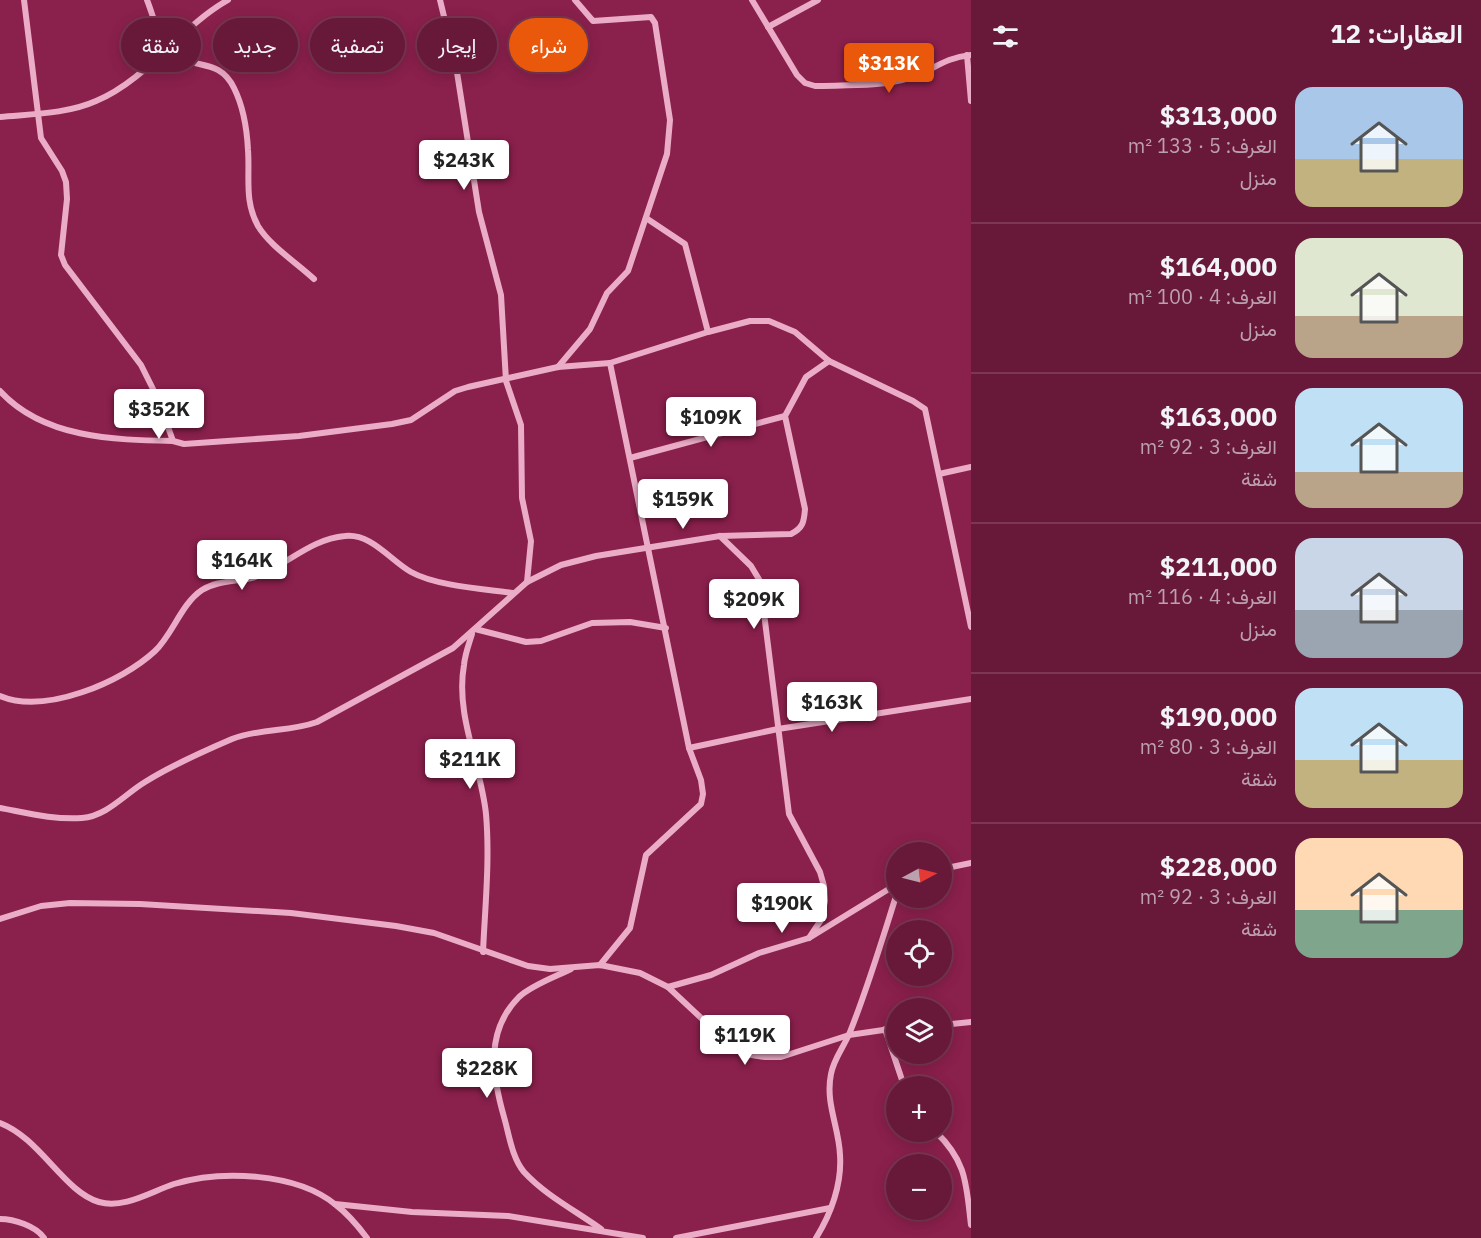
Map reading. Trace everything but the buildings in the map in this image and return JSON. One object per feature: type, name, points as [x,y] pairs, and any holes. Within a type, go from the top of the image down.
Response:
[{"type":"street","points":[[24,0],[41,138],[62,171],[66,182],[67,199],[61,255],[65,265],[141,365],[155,391],[173,441]]},
{"type":"street","points":[[147,0],[155,18]]},
{"type":"street","points":[[201,19],[228,0]]},
{"type":"street","points":[[440,0],[456,66],[480,212],[501,295],[506,381],[518,411],[523,441],[522,498],[531,541],[527,582]]},
{"type":"street","points":[[558,367],[590,329],[607,293],[628,271],[670,137],[655,23],[651,17],[593,21],[575,0]]},
{"type":"street","points":[[752,0],[796,75],[806,83],[815,86],[898,81],[911,78],[949,59],[969,55],[971,101]]},
{"type":"street","points":[[768,27],[818,0]]},
{"type":"street","points":[[201,63],[210,65],[226,75],[230,82],[245,129],[249,206],[260,228],[315,279]]},
{"type":"street","points":[[0,117],[75,108],[96,101],[131,80],[140,72]]},
{"type":"street","points":[[646,218],[686,244],[708,332]]},
{"type":"street","points":[[0,391],[41,421],[77,432],[121,440],[173,441],[184,444],[287,437],[411,420],[454,391],[506,381],[558,367],[610,363],[708,332],[750,321],[769,321],[795,332],[829,361],[913,400],[925,409],[971,627]]},
{"type":"street","points":[[0,808],[51,817],[83,818],[98,814],[146,781],[233,739],[264,731],[302,727],[317,722],[453,648],[527,582],[578,560],[720,536],[791,534],[799,530],[804,523],[805,509],[785,416],[806,377],[829,361]]},
{"type":"street","points":[[600,965],[630,927],[646,855],[701,804],[703,794],[701,780],[690,748],[610,363]]},
{"type":"street","points":[[630,458],[785,416]]},
{"type":"street","points":[[939,474],[971,467]]},
{"type":"street","points":[[720,536],[751,566],[760,581],[789,814],[820,872],[824,886],[825,901],[821,920],[809,938]]},
{"type":"street","points":[[0,696],[29,701],[51,699],[82,692],[115,680],[156,650],[192,599],[203,589],[223,582],[254,577],[308,547],[339,537],[359,537],[372,543],[412,573],[513,593]]},
{"type":"street","points":[[474,631],[526,642],[541,641],[592,623],[630,622],[666,628]]},
{"type":"street","points":[[474,631],[464,665],[462,687],[464,711],[482,787],[488,836],[483,952]]},
{"type":"street","points":[[690,748],[777,729],[971,699]]},
{"type":"street","points":[[952,867],[971,863]]},
{"type":"street","points":[[668,987],[711,975],[759,953],[809,938],[886,891]]},
{"type":"street","points":[[0,919],[41,906],[70,903],[140,904],[291,913],[396,926],[434,933],[528,966],[550,969],[600,965],[640,973],[668,987],[730,1045],[745,1054],[782,1057],[849,1035],[885,1029],[901,1076]]},
{"type":"street","points":[[816,1238],[830,1208],[839,1178],[840,1155],[830,1105],[831,1075],[836,1057],[849,1035],[892,908]]},
{"type":"street","points":[[574,967],[520,996],[512,1006],[501,1022],[493,1050],[493,1072],[515,1155],[522,1170],[538,1185],[601,1229]]},
{"type":"street","points":[[952,1023],[971,1022]]},
{"type":"street","points":[[0,1123],[20,1133],[80,1192],[98,1202],[125,1202],[175,1184],[221,1175],[252,1176],[285,1182],[316,1193],[335,1204],[368,1238]]},
{"type":"street","points":[[946,1142],[959,1160],[965,1181],[971,1225]]},
{"type":"street","points":[[335,1204],[412,1212],[508,1216],[601,1229],[643,1238]]},
{"type":"street","points":[[676,1238],[830,1208]]},
{"type":"street","points":[[0,1219],[10,1219],[40,1232],[44,1238]]}]
